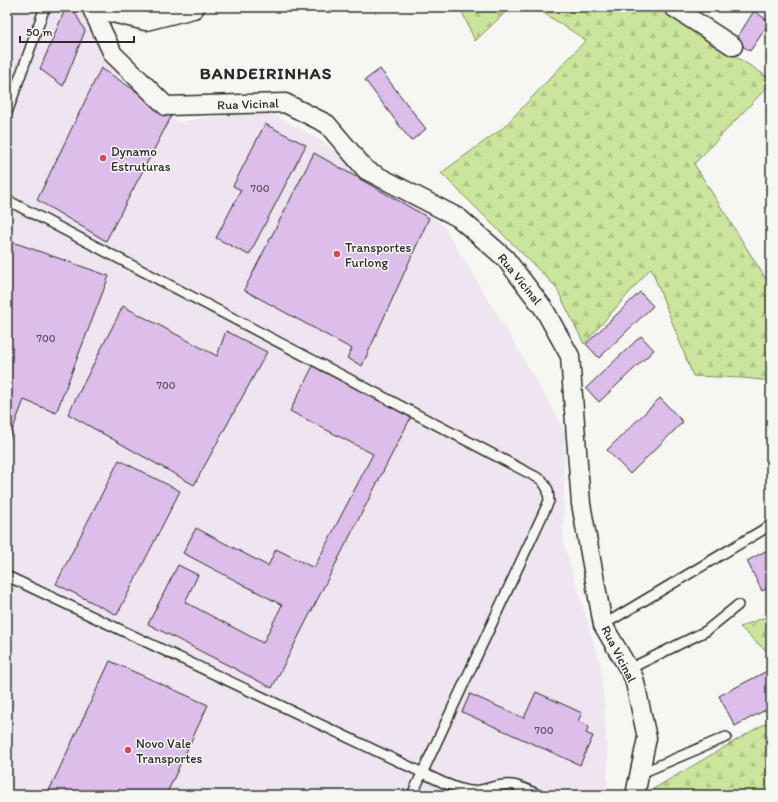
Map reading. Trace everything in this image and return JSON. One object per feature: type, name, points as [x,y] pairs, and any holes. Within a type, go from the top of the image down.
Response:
[{"type":"street","name":"Rua Vicinal","points":[[91,7],[113,54],[166,106],[285,103],[327,124],[366,170],[459,218],[505,258],[544,309],[570,356],[581,504],[604,625],[634,678],[647,738],[635,795]]},
{"type":"street","points":[[104,7],[109,10],[146,19],[193,7]]},
{"type":"street","points":[[673,7],[733,46]]},
{"type":"lane","points":[[7,113],[45,7]]},
{"type":"lane","points":[[7,200],[542,480],[548,490],[549,501],[412,795]]},
{"type":"lane","points":[[604,625],[771,525]]},
{"type":"lane","points":[[7,576],[444,783],[474,791],[503,785],[512,785],[538,795]]},
{"type":"lane","points":[[629,669],[706,631],[738,606]]},
{"type":"lane","points":[[639,774],[726,737]]},
{"type":"shaded area","points":[[7,7],[78,7],[131,96],[178,122],[265,109],[321,141],[443,225],[521,354],[565,431],[563,541],[601,666],[608,765],[606,795],[7,795]]},
{"type":"green space","points":[[460,7],[511,7],[475,41]]},
{"type":"green space","points":[[534,7],[658,7],[771,79],[771,83],[694,164],[771,287],[771,381],[743,378],[693,376],[651,268],[584,344],[556,287],[441,173],[503,128],[586,40]]},
{"type":"green space","points":[[771,615],[771,654],[740,627]]},
{"type":"green space","points":[[771,721],[771,795],[643,795],[757,728]]},
{"type":"building","points":[[66,7],[72,7],[85,31],[63,86],[40,69]]},
{"type":"building","points":[[754,11],[770,22],[750,51],[735,41]]},
{"type":"building","name":"Dynamo Estruturas","points":[[101,68],[172,115],[106,241],[37,200]]},
{"type":"building","points":[[380,69],[426,129],[411,141],[365,80]]},
{"type":"building","points":[[265,124],[306,145],[249,255],[216,238],[241,190],[233,186]]},
{"type":"building","name":"Transportes Furlong","points":[[314,153],[429,218],[362,366],[347,358],[352,349],[244,290]]},
{"type":"building","points":[[7,240],[109,276],[56,413],[24,400],[7,444]]},
{"type":"building","points":[[640,292],[653,306],[599,358],[586,344]]},
{"type":"building","points":[[123,306],[217,356],[226,331],[267,352],[194,485],[68,414]]},
{"type":"building","points":[[641,336],[654,350],[599,402],[586,388]]},
{"type":"building","points":[[313,366],[411,417],[272,688],[148,624],[178,565],[198,575],[185,602],[263,643],[282,605],[183,553],[196,528],[268,566],[276,549],[314,568],[373,454],[290,411]]},
{"type":"building","points":[[660,398],[683,422],[630,474],[607,450]]},
{"type":"building","points":[[119,460],[180,491],[117,615],[56,584]]},
{"type":"building","points":[[771,548],[771,586],[762,591],[747,561]]},
{"type":"building","name":"Novo Vale Transportes","points":[[110,661],[208,705],[166,795],[47,795]]},
{"type":"building","points":[[771,669],[771,707],[735,726],[719,696]]},
{"type":"building","points":[[536,692],[582,713],[578,721],[589,726],[586,733],[593,736],[580,765],[462,712],[470,694],[524,718]]},
{"type":"place","name":"Dynamo Estruturas","points":[[103,158]]},
{"type":"place","name":"Transportes Furlong","points":[[337,254]]},
{"type":"place","name":"Novo Vale Transportes","points":[[128,750]]},
{"type":"district","name":"BANDEIRINHAS","points":[[266,73]]}]
